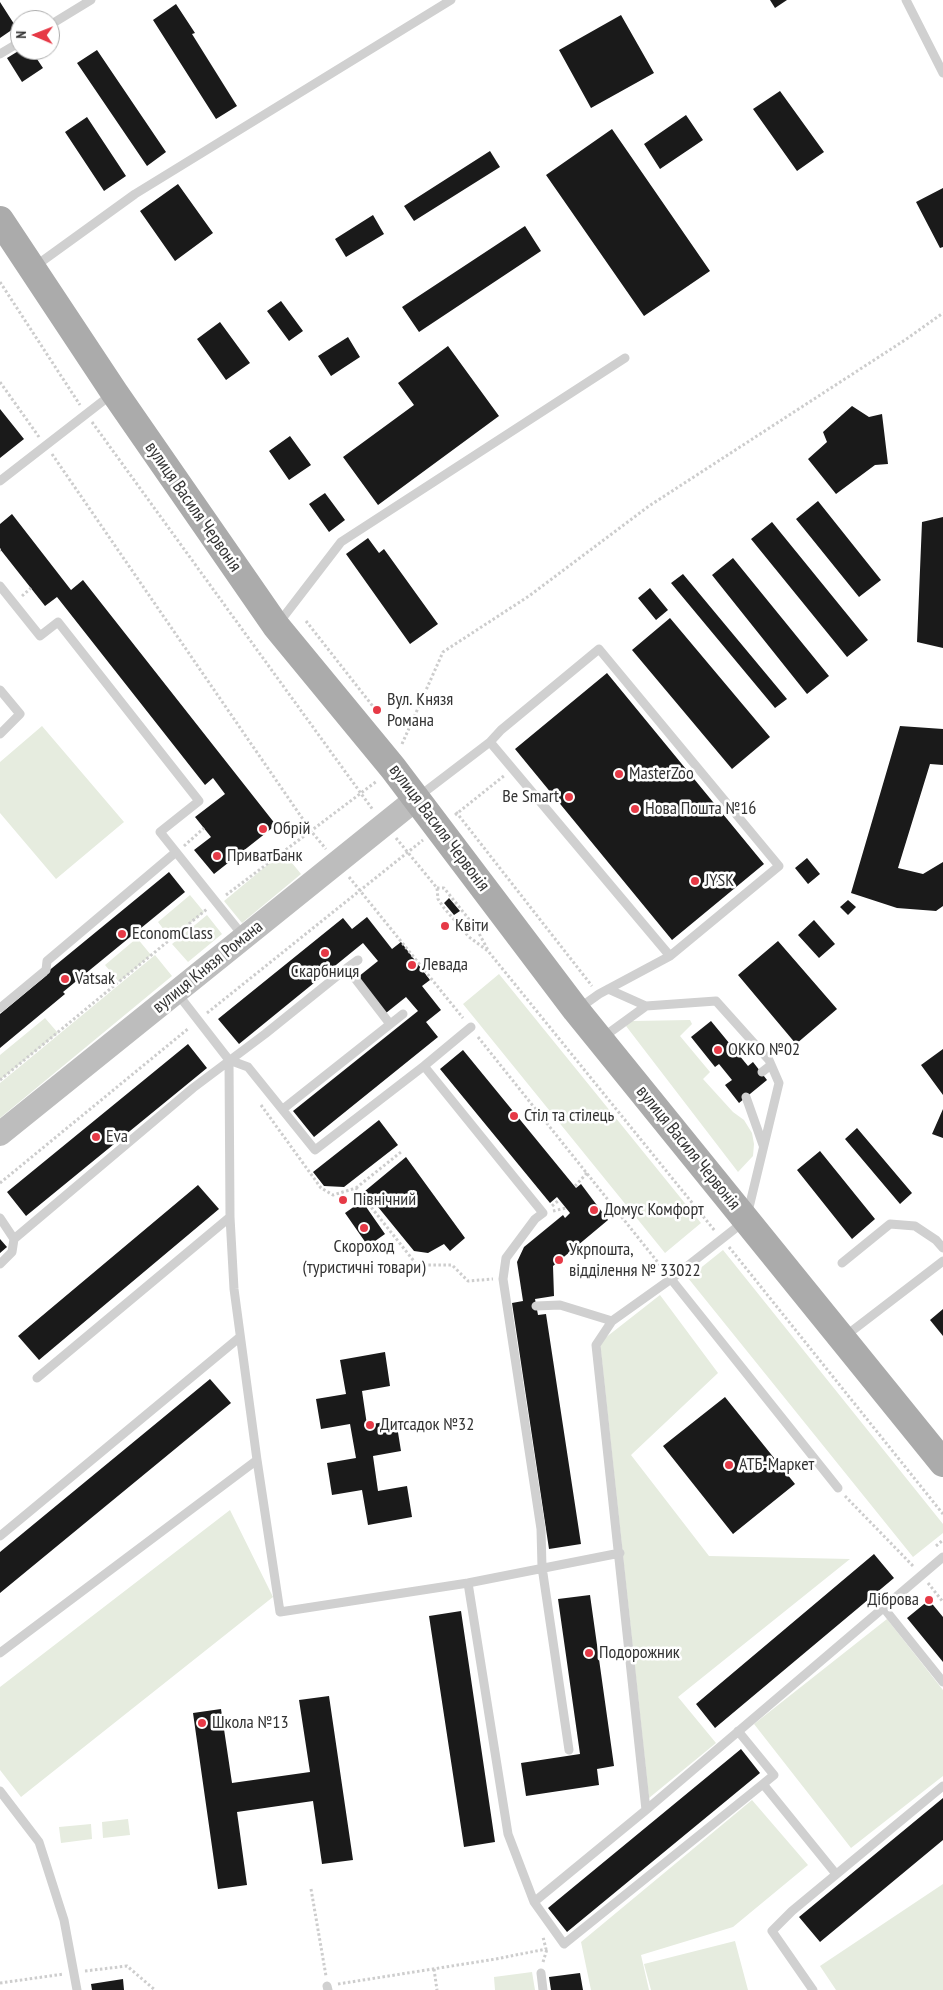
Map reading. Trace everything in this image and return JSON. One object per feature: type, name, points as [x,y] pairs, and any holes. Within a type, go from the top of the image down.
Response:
[{"type":"main road","name":"вулиця Василя Червонія","points":[[0,220],[114,392],[276,626],[398,756],[416,799],[576,1010],[943,1463]]},
{"type":"street","name":"вулиця Князя Романа","points":[[0,1134],[416,799]]},
{"type":"lane","points":[[60,18],[92,0]]},
{"type":"lane","points":[[32,268],[135,194],[450,0]]},
{"type":"lane","points":[[906,0],[943,73]]},
{"type":"lane","points":[[276,626],[341,542],[625,358]]},
{"type":"lane","points":[[0,481],[87,415],[114,392]]},
{"type":"lane","points":[[0,586],[40,636],[58,622],[199,801],[160,832],[244,938]]},
{"type":"lane","points":[[416,799],[490,742],[501,730],[599,649],[779,866],[670,956],[608,989],[576,1010]]},
{"type":"lane","points":[[0,690],[20,714],[0,734]]},
{"type":"lane","points":[[490,742],[670,956]]},
{"type":"lane","points":[[0,1008],[46,970],[47,961],[176,852]]},
{"type":"lane","points":[[0,1264],[12,1252],[14,1239],[193,1088],[358,960]]},
{"type":"lane","points":[[347,968],[390,1024]]},
{"type":"lane","points":[[608,989],[646,1006],[716,1002],[771,1065],[779,1083],[746,1220],[612,1321],[596,1345],[620,1553],[646,1810]]},
{"type":"lane","points":[[176,992],[197,1022],[229,1060],[248,1067],[315,1150],[424,1066],[471,1027]]},
{"type":"lane","points":[[600,1039],[646,1006]]},
{"type":"lane","points":[[282,1110],[403,1014]]},
{"type":"lane","points":[[229,1060],[230,1217],[234,1289],[256,1460],[280,1612],[468,1583],[620,1553]]},
{"type":"lane","points":[[762,1072],[771,1065]]},
{"type":"lane","points":[[424,1066],[543,1213],[535,1219],[506,1258],[503,1279],[510,1310],[541,1529],[542,1567],[569,1750]]},
{"type":"lane","points":[[746,1097],[763,1146]]},
{"type":"lane","points":[[37,1378],[230,1217]]},
{"type":"lane","points":[[0,1218],[14,1239]]},
{"type":"lane","points":[[842,1263],[890,1224],[915,1226],[936,1240],[943,1248]]},
{"type":"lane","points":[[842,1338],[943,1261]]},
{"type":"lane","points":[[671,1278],[838,1488]]},
{"type":"lane","points":[[536,1306],[560,1305],[612,1321]]},
{"type":"lane","points":[[0,1536],[240,1337]]},
{"type":"lane","points":[[0,1654],[256,1460]]},
{"type":"lane","points":[[534,1902],[646,1810],[943,1557]]},
{"type":"lane","points":[[468,1583],[508,1834],[534,1902],[564,1944],[774,1775],[738,1730]]},
{"type":"lane","points":[[883,1607],[943,1682]]},
{"type":"lane","points":[[763,1784],[836,1874]]},
{"type":"lane","points":[[813,1990],[772,1931],[792,1910],[943,1786]]},
{"type":"lane","points":[[0,1791],[39,1842],[64,1920],[77,1990]]},
{"type":"lane","points":[[541,1973],[543,1990]]},
{"type":"path","points":[[0,282],[87,415],[361,794],[437,888],[438,899],[444,908],[469,937],[488,951]]},
{"type":"path","points":[[0,1080],[216,902],[361,794],[398,756],[443,652],[530,596],[649,506],[905,340],[943,313]]},
{"type":"path","points":[[0,382],[311,831],[471,1027],[671,1278]]},
{"type":"path","points":[[0,1183],[512,769]]},
{"type":"path","points":[[176,852],[204,828]]},
{"type":"path","points":[[437,888],[444,888],[476,928],[488,951],[943,1514]]},
{"type":"path","points":[[258,1100],[321,1188],[333,1195],[356,1188],[401,1152]]},
{"type":"path","points":[[575,1186],[587,1174]]},
{"type":"path","points":[[356,1188],[417,1264],[452,1265],[468,1281],[503,1279]]},
{"type":"path","points":[[838,1488],[922,1575],[943,1602]]},
{"type":"path","points":[[311,1889],[328,1988],[546,1949],[564,1944]]},
{"type":"path","points":[[534,1902],[546,1949],[541,1973]]},
{"type":"path","points":[[0,1983],[127,1966],[155,1990]]},
{"type":"path","points":[[434,1969],[437,1990]]},
{"type":"shaded area","points":[[42,726],[124,822],[56,879],[0,813],[0,762]]},
{"type":"shaded area","points":[[283,852],[301,874],[242,923],[224,901]]},
{"type":"shaded area","points":[[190,895],[204,912],[171,939],[158,922]]},
{"type":"shaded area","points":[[207,915],[222,934],[188,962],[172,944]]},
{"type":"shaded area","points":[[137,938],[151,955],[119,982],[105,965]]},
{"type":"shaded area","points":[[155,955],[172,976],[0,1118],[0,1083]]},
{"type":"shaded area","points":[[499,974],[701,1223],[665,1253],[463,1004]]},
{"type":"shaded area","points":[[45,1018],[58,1033],[0,1080],[0,1055]]},
{"type":"shaded area","points":[[690,1020],[692,1024],[680,1036],[710,1072],[703,1079],[733,1112],[744,1120],[752,1133],[754,1144],[753,1156],[738,1172],[626,1026],[632,1021]]},
{"type":"shaded area","points":[[723,1250],[943,1524],[943,1533],[913,1557],[688,1278]]},
{"type":"shaded area","points":[[660,1295],[718,1373],[631,1455],[709,1556],[850,1559],[678,1697],[716,1743],[649,1798],[600,1342]]},
{"type":"shaded area","points":[[230,1510],[273,1597],[21,1797],[0,1770],[0,1687]]},
{"type":"shaded area","points":[[887,1619],[943,1690],[943,1776],[851,1848],[754,1724]]},
{"type":"shaded area","points":[[752,1800],[808,1865],[733,1927],[641,1955],[649,1990],[591,1990],[581,1942]]},
{"type":"shaded area","points":[[128,1819],[130,1835],[103,1838],[102,1822]]},
{"type":"shaded area","points":[[91,1824],[92,1839],[61,1843],[59,1827]]},
{"type":"shaded area","points":[[943,1884],[943,1990],[836,1990],[820,1966]]},
{"type":"shaded area","points":[[735,1941],[748,1990],[651,1990],[644,1964]]},
{"type":"shaded area","points":[[532,1972],[535,1990],[495,1990],[494,1977]]},
{"type":"building","points":[[770,0],[787,0],[775,8]]},
{"type":"building","points":[[0,2],[10,18],[10,31],[0,38]]},
{"type":"building","points":[[176,4],[195,33],[192,34],[237,106],[216,119],[153,20]]},
{"type":"building","points":[[621,15],[654,73],[591,108],[559,50]]},
{"type":"building","points":[[97,50],[166,152],[147,166],[77,63]]},
{"type":"building","points":[[10,56],[10,60],[38,60],[43,68],[22,82],[7,58]]},
{"type":"building","points":[[780,91],[824,152],[797,171],[753,109]]},
{"type":"building","points":[[686,115],[703,140],[660,169],[644,144]]},
{"type":"building","points":[[87,117],[126,176],[104,191],[65,132]]},
{"type":"building","points":[[612,129],[710,271],[644,316],[546,175]]},
{"type":"building","points":[[490,151],[500,167],[414,221],[404,206]]},
{"type":"building","points":[[178,184],[213,233],[175,261],[140,211]]},
{"type":"building","points":[[943,188],[943,247],[940,248],[916,202]]},
{"type":"building","points":[[373,215],[384,234],[346,257],[335,239]]},
{"type":"building","points":[[525,226],[541,251],[419,332],[402,307]]},
{"type":"building","points":[[281,301],[303,331],[289,341],[267,311]]},
{"type":"building","points":[[220,322],[250,363],[226,380],[197,339]]},
{"type":"building","points":[[348,337],[360,357],[331,376],[318,356]]},
{"type":"building","points":[[448,346],[499,416],[378,505],[343,457],[414,405],[398,383]]},
{"type":"building","points":[[852,406],[869,417],[882,414],[888,464],[875,465],[836,494],[808,459],[827,442],[823,432]]},
{"type":"building","points":[[0,409],[24,439],[0,458]]},
{"type":"building","points":[[290,436],[311,465],[289,480],[269,451]]},
{"type":"building","points":[[325,493],[345,520],[329,532],[309,504]]},
{"type":"building","points":[[818,501],[881,580],[859,597],[796,519]]},
{"type":"building","points":[[12,514],[71,590],[83,580],[276,825],[214,874],[194,850],[211,837],[195,817],[225,794],[213,778],[205,785],[57,597],[45,606],[0,549],[0,524]]},
{"type":"building","points":[[943,517],[943,648],[917,642],[922,522]]},
{"type":"building","points":[[772,522],[868,640],[847,657],[751,539]]},
{"type":"building","points":[[368,538],[379,553],[384,549],[438,624],[410,644],[346,554]]},
{"type":"building","points":[[733,558],[829,676],[807,694],[712,575]]},
{"type":"building","points":[[683,574],[787,699],[775,708],[671,583]]},
{"type":"building","points":[[650,588],[668,610],[656,620],[638,598]]},
{"type":"building","points":[[670,618],[770,737],[732,769],[632,650]]},
{"type":"building","points":[[607,673],[764,864],[672,940],[515,749]]},
{"type":"building","points":[[900,726],[943,729],[943,765],[930,764],[898,868],[923,874],[943,862],[943,906],[936,911],[897,908],[851,893]]},
{"type":"building","points":[[807,858],[820,874],[808,884],[795,868]]},
{"type":"building","points":[[169,872],[185,892],[63,992],[65,994],[0,1048],[0,1014],[47,975],[46,973]]},
{"type":"building","points":[[449,898],[460,911],[454,915],[444,903]]},
{"type":"building","points":[[848,900],[856,907],[848,915],[840,907]]},
{"type":"building","points":[[367,917],[392,949],[401,942],[430,980],[422,986],[441,1010],[426,1022],[438,1037],[314,1137],[293,1111],[418,1011],[406,997],[386,1013],[358,977],[378,961],[363,943],[239,1044],[218,1019],[343,918],[352,929]]},
{"type":"building","points":[[814,920],[835,944],[819,958],[798,935]]},
{"type":"building","points":[[778,941],[837,1009],[796,1044],[738,975]]},
{"type":"building","name":"ОККО №02","points":[[711,1021],[748,1066],[753,1062],[767,1080],[739,1103],[725,1085],[732,1080],[719,1064],[715,1067],[691,1037]]},
{"type":"building","points":[[188,1044],[207,1068],[26,1216],[7,1192]]},
{"type":"building","points":[[943,1049],[943,1095],[921,1065]]},
{"type":"building","points":[[463,1050],[576,1188],[581,1184],[608,1220],[553,1266],[554,1296],[535,1299],[538,1315],[546,1314],[581,1544],[549,1549],[512,1303],[523,1301],[517,1262],[524,1247],[563,1215],[565,1218],[570,1213],[557,1197],[550,1203],[440,1069]]},
{"type":"building","points":[[943,1109],[943,1138],[932,1134]]},
{"type":"building","points":[[379,1120],[398,1145],[344,1187],[324,1186],[313,1172]]},
{"type":"building","points":[[857,1128],[912,1193],[900,1204],[845,1139]]},
{"type":"building","points":[[820,1151],[875,1219],[852,1239],[797,1170]]},
{"type":"building","points":[[406,1157],[465,1238],[450,1251],[444,1244],[428,1253],[414,1251],[365,1191]]},
{"type":"building","points":[[198,1185],[219,1209],[39,1360],[18,1336]]},
{"type":"building","points":[[362,1201],[385,1234],[368,1246],[345,1213]]},
{"type":"building","points":[[0,1239],[7,1247],[0,1253]]},
{"type":"building","points":[[943,1309],[943,1336],[930,1320]]},
{"type":"building","points":[[385,1352],[390,1386],[362,1391],[367,1425],[396,1420],[401,1451],[373,1456],[378,1491],[407,1486],[412,1517],[368,1525],[362,1490],[332,1495],[327,1463],[356,1458],[350,1424],[321,1429],[316,1399],[346,1394],[340,1360]]},
{"type":"building","points":[[210,1379],[231,1403],[0,1593],[0,1552]]},
{"type":"building","name":"АТБ-Маркет","points":[[725,1397],[795,1484],[733,1534],[663,1446]]},
{"type":"building","points":[[874,1554],[894,1578],[715,1728],[696,1704]]},
{"type":"building","points":[[590,1595],[614,1766],[597,1769],[599,1785],[526,1796],[521,1763],[580,1754],[558,1599]]},
{"type":"building","points":[[929,1600],[943,1617],[943,1662],[907,1618]]},
{"type":"building","points":[[461,1611],[495,1842],[464,1847],[429,1616]]},
{"type":"building","points":[[329,1696],[353,1860],[322,1864],[313,1801],[237,1812],[247,1885],[218,1889],[193,1713],[221,1709],[232,1783],[310,1772],[299,1700]]},
{"type":"building","points":[[741,1749],[760,1773],[567,1932],[548,1908]]},
{"type":"building","points":[[943,1798],[943,1840],[820,1942],[799,1917]]},
{"type":"building","points":[[580,1973],[583,1990],[551,1990],[549,1977]]},
{"type":"building","points":[[123,1979],[124,1990],[92,1990],[91,1984]]},
{"type":"place","name":"Вул. Князя Романа","points":[[377,710]]},
{"type":"place","name":"MasterZoo","points":[[619,774]]},
{"type":"place","name":"Be Smart","points":[[569,797]]},
{"type":"place","name":"Нова Пошта №16","points":[[635,809]]},
{"type":"place","name":"Обрій","points":[[263,829]]},
{"type":"place","name":"ПриватБанк","points":[[217,856]]},
{"type":"place","name":"JYSK","points":[[695,881]]},
{"type":"place","name":"Квiти","points":[[445,926]]},
{"type":"place","name":"EconomClass","points":[[122,934]]},
{"type":"place","name":"Скарбниця","points":[[325,953]]},
{"type":"place","name":"Левада","points":[[412,965]]},
{"type":"place","name":"Vatsak","points":[[65,979]]},
{"type":"place","name":"ОККО №02","points":[[718,1050]]},
{"type":"place","name":"Стіл та стілець","points":[[514,1116]]},
{"type":"place","name":"Eva","points":[[96,1137]]},
{"type":"place","name":"Північний","points":[[343,1200]]},
{"type":"place","name":"Домус Комфорт","points":[[594,1210]]},
{"type":"place","name":"Скороход (туристичні товари)","points":[[364,1228]]},
{"type":"place","name":"Укрпошта, відділення № 33022","points":[[559,1260]]},
{"type":"place","name":"Дитсадок №32","points":[[370,1425]]},
{"type":"place","name":"АТБ-Маркет","points":[[729,1465]]},
{"type":"place","name":"Діброва","points":[[929,1600]]},
{"type":"place","name":"Подорожник","points":[[589,1653]]},
{"type":"place","name":"Школа №13","points":[[202,1723]]}]
